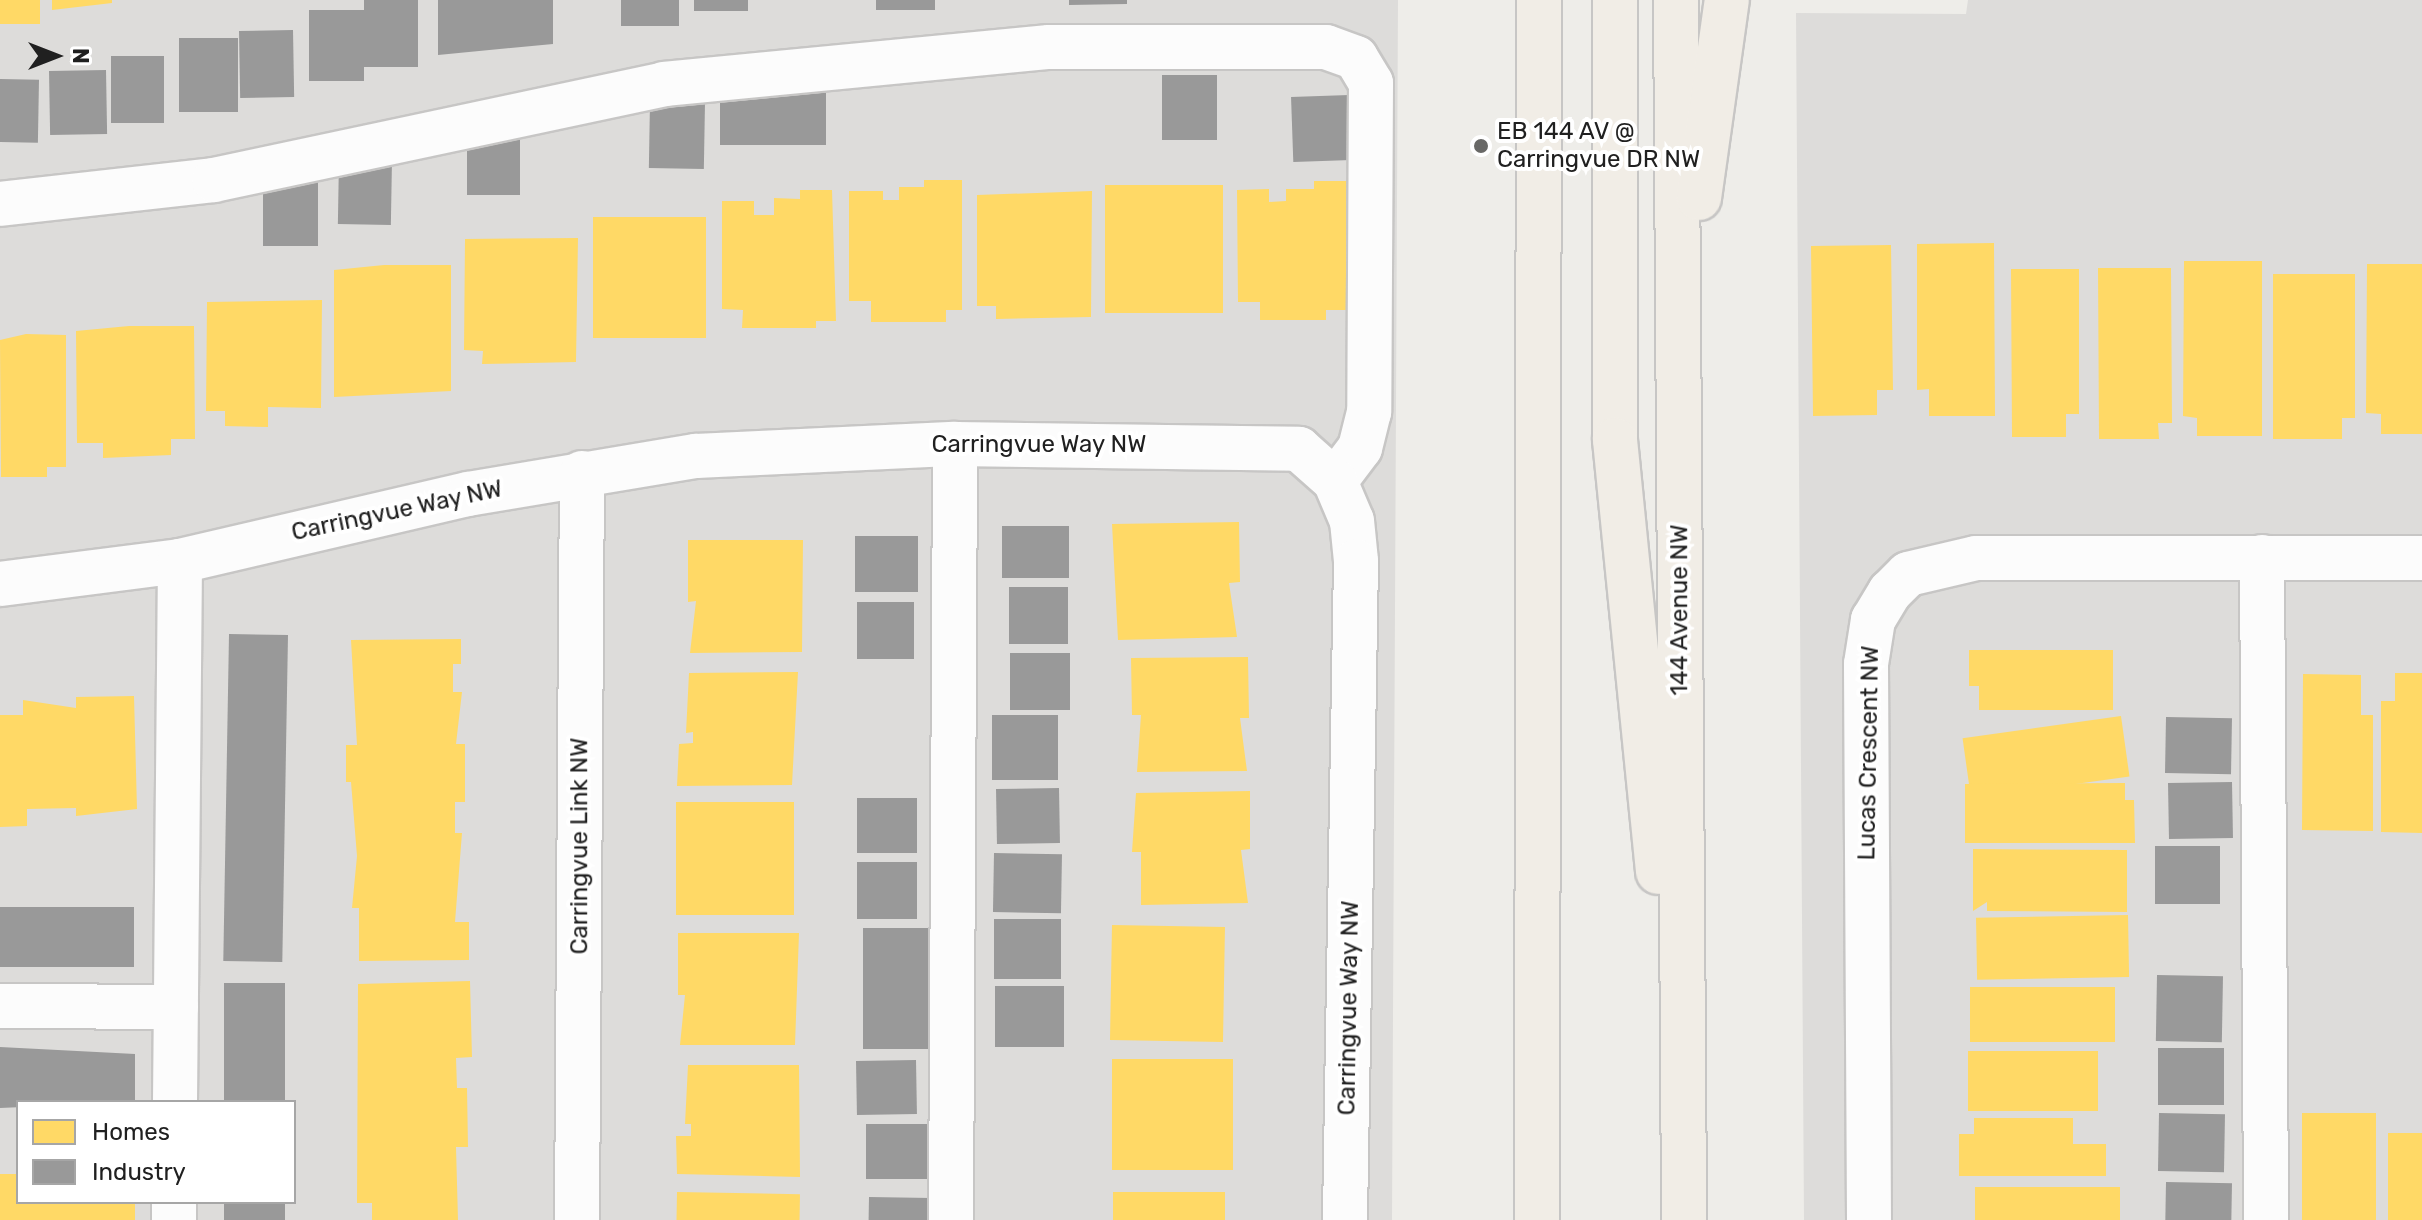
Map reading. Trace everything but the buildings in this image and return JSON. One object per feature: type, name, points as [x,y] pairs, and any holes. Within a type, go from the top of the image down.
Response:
[{"type":"main road","points":[[1538,1211],[1539,0]]},
{"type":"main road","points":[[1615,0],[1615,440],[1641,748],[1683,1049]]},
{"type":"main road","name":"144 Avenue NW","points":[[1676,0],[1684,1220]]},
{"type":"main road","points":[[1678,347],[1727,0]]},
{"type":"street","points":[[0,204],[214,180],[664,84],[1049,47],[1326,47],[1356,58],[1371,83],[1369,412],[1360,448],[1335,481]]},
{"type":"street","points":[[951,1220],[955,444]]},
{"type":"street","name":"Carringvue Way NW","points":[[0,584],[180,561],[582,473],[710,455],[955,444],[1278,445],[1318,459],[1335,481],[1352,521],[1356,561],[1345,1220]]},
{"type":"street","name":"Carringvue Link NW","points":[[577,1220],[582,473]]},
{"type":"street","points":[[2262,557],[2266,1220]]},
{"type":"street","name":"Lucas Crescent NW","points":[[1869,1220],[1866,664],[1884,601],[1908,574],[1976,558],[2422,558]]},
{"type":"street","points":[[175,1100],[180,561]]},
{"type":"street","points":[[0,1006],[176,1007]]},
{"type":"shaded area","points":[[0,0],[1398,0],[1392,1220],[0,1220]]},
{"type":"shaded area","points":[[1968,0],[2422,0],[2422,1220],[1804,1220],[1796,13],[1966,14]]},
{"type":"place","name":"EB 144 AV @ Carringvue DR NW","points":[[1481,146]]}]
